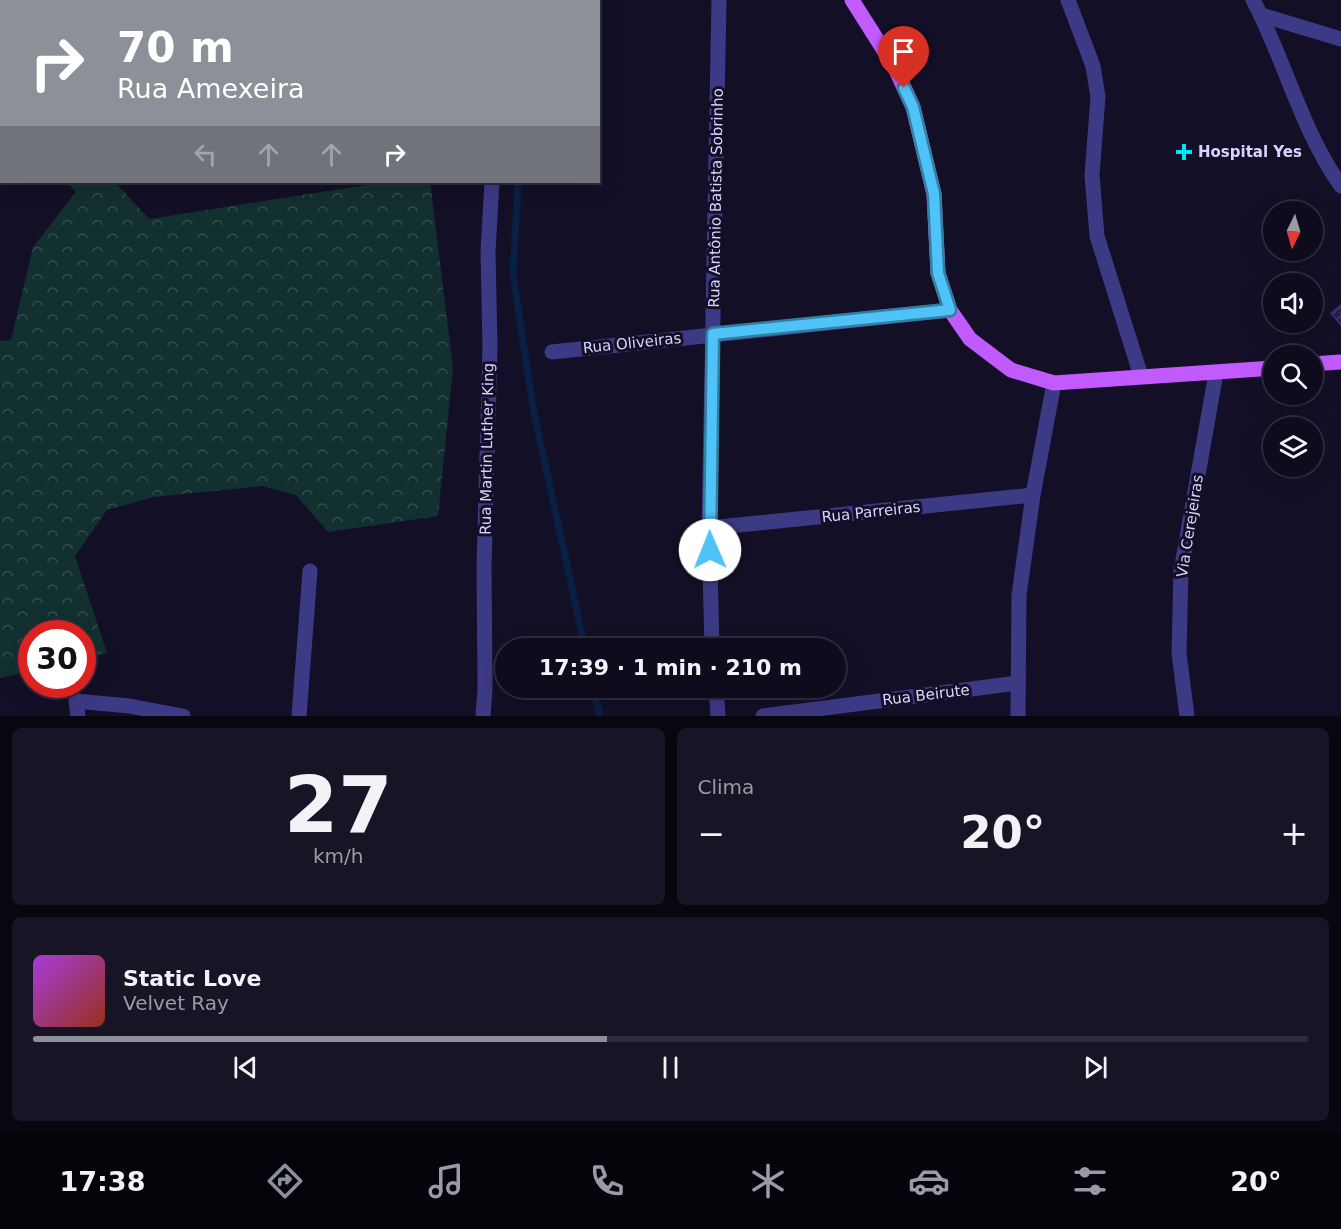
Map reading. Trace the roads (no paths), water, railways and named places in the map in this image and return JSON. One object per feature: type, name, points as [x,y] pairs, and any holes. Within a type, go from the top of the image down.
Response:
[{"type":"main road","points":[[852,0],[896,68],[913,107],[934,194],[938,273],[950,310],[970,339],[1011,370],[1054,383],[1263,369]]},
{"type":"main road","points":[[1323,363],[1341,362]]},
{"type":"street","name":"Rua Antônio Batista Sobrinho","points":[[712,638],[709,528],[719,0]]},
{"type":"street","points":[[1068,0],[1093,66],[1098,97],[1092,175],[1097,236],[1140,376]]},
{"type":"street","points":[[1252,0],[1261,15],[1299,107],[1328,167],[1341,186]]},
{"type":"street","points":[[1261,15],[1341,39]]},
{"type":"street","name":"Rua Martin Luther King","points":[[483,716],[485,689],[484,567],[490,346],[488,251],[492,183]]},
{"type":"street","name":"Rua Oliveiras","points":[[552,352],[950,310]]},
{"type":"street","name":"Via Cerejeiras","points":[[1187,716],[1179,653],[1180,571],[1216,373]]},
{"type":"street","points":[[1018,716],[1019,595],[1033,495],[1054,383]]},
{"type":"street","name":"Rua Parreiras","points":[[709,528],[1033,495]]},
{"type":"street","points":[[299,716],[310,571]]},
{"type":"street","name":"Rua Beirute","points":[[763,716],[1018,682]]},
{"type":"street","points":[[717,698],[718,716]]},
{"type":"street","points":[[77,708],[129,706],[183,716]]},
{"type":"waterway","points":[[518,183],[513,274],[533,408],[583,638]]},
{"type":"waterway","points":[[596,698],[600,716]]},
{"type":"place","name":"Hospital Yes","points":[[1184,152]]}]
